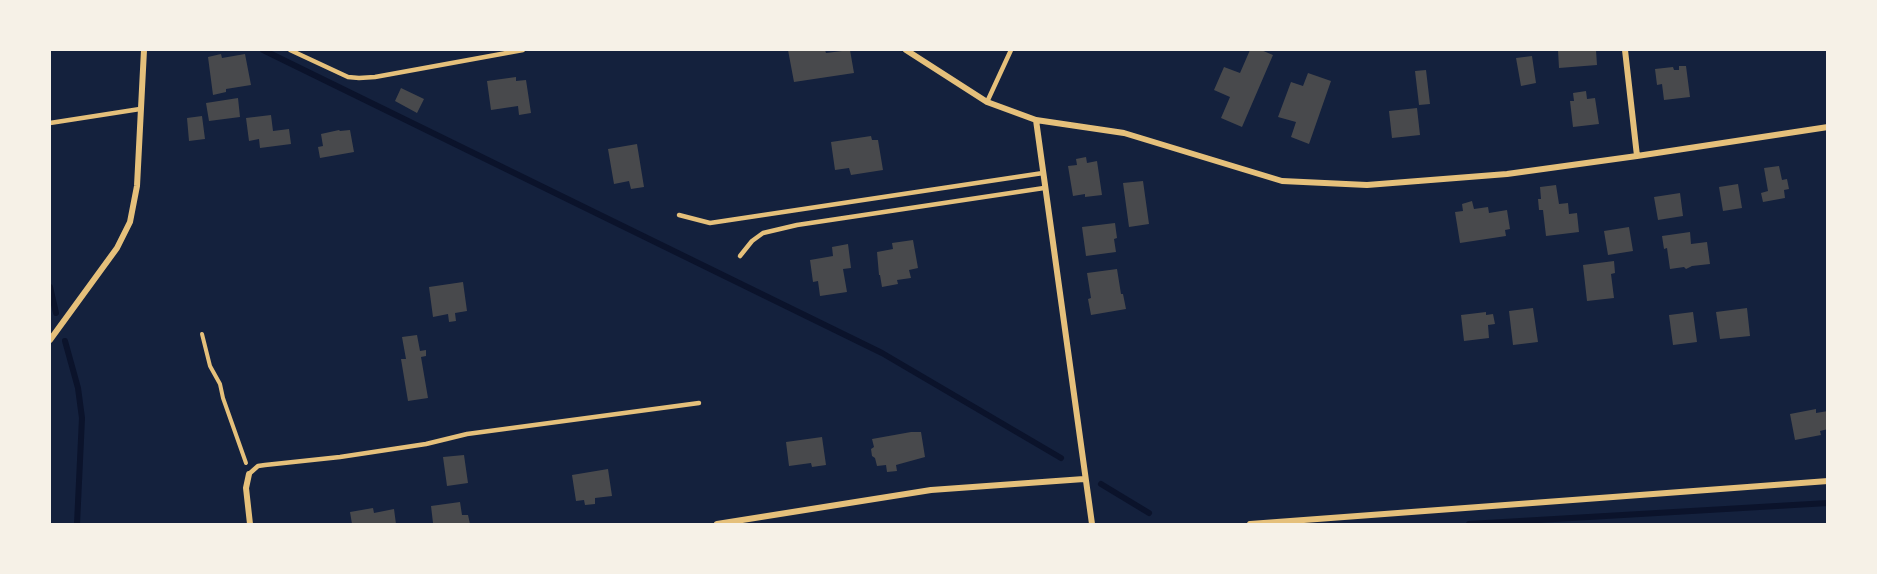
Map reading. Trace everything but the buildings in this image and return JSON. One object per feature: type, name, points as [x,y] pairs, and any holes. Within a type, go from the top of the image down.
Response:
[{"type":"street","points":[[50,340],[117,248],[130,222],[137,186],[144,50]]},
{"type":"street","points":[[906,50],[987,102],[1036,120],[1124,133],[1282,181],[1367,185],[1507,174],[1827,127]]},
{"type":"street","points":[[1625,50],[1637,156]]},
{"type":"street","points":[[1036,120],[1092,525]]},
{"type":"street","points":[[249,474],[246,488],[250,525]]},
{"type":"street","points":[[717,525],[931,490],[1084,479]]},
{"type":"street","points":[[1250,525],[1827,481]]},
{"type":"lane","points":[[290,50],[348,77],[359,78],[523,50]]},
{"type":"lane","points":[[987,102],[1011,50]]},
{"type":"lane","points":[[50,123],[140,109]]},
{"type":"lane","points":[[679,215],[710,223],[1043,173]]},
{"type":"lane","points":[[740,256],[752,241],[763,233],[796,225],[1044,188]]},
{"type":"lane","points":[[249,474],[258,466],[340,457],[426,444],[467,435],[699,403]]},
{"type":"path","points":[[202,334],[210,366],[220,384],[249,474]]},
{"type":"waterway","points":[[263,50],[882,353],[1061,458]]},
{"type":"waterway","points":[[50,287],[56,313]]},
{"type":"waterway","points":[[65,341],[78,388],[82,418],[77,524]]},
{"type":"waterway","points":[[1101,484],[1149,513]]},
{"type":"waterway","points":[[1469,524],[1828,503]]}]
